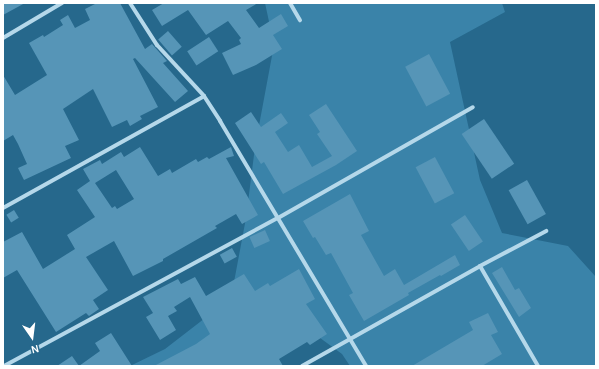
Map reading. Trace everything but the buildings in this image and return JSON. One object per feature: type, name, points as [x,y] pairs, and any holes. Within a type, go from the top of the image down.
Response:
[{"type":"street","points":[[3,38],[62,3]]},
{"type":"street","points":[[130,3],[157,45],[204,96],[240,152],[366,366]]},
{"type":"street","points":[[290,3],[300,20]]},
{"type":"street","points":[[3,208],[204,96]]},
{"type":"street","points":[[4,366],[278,218],[473,107]]},
{"type":"street","points":[[302,366],[546,230]]},
{"type":"street","points":[[480,266],[538,366]]},
{"type":"shaded area","points":[[265,3],[502,3],[505,12],[450,42],[480,180],[502,233],[568,246],[596,277],[596,366],[350,366],[342,354],[290,316],[206,366],[130,366],[165,349],[231,298],[246,218],[255,147],[274,45]]}]
